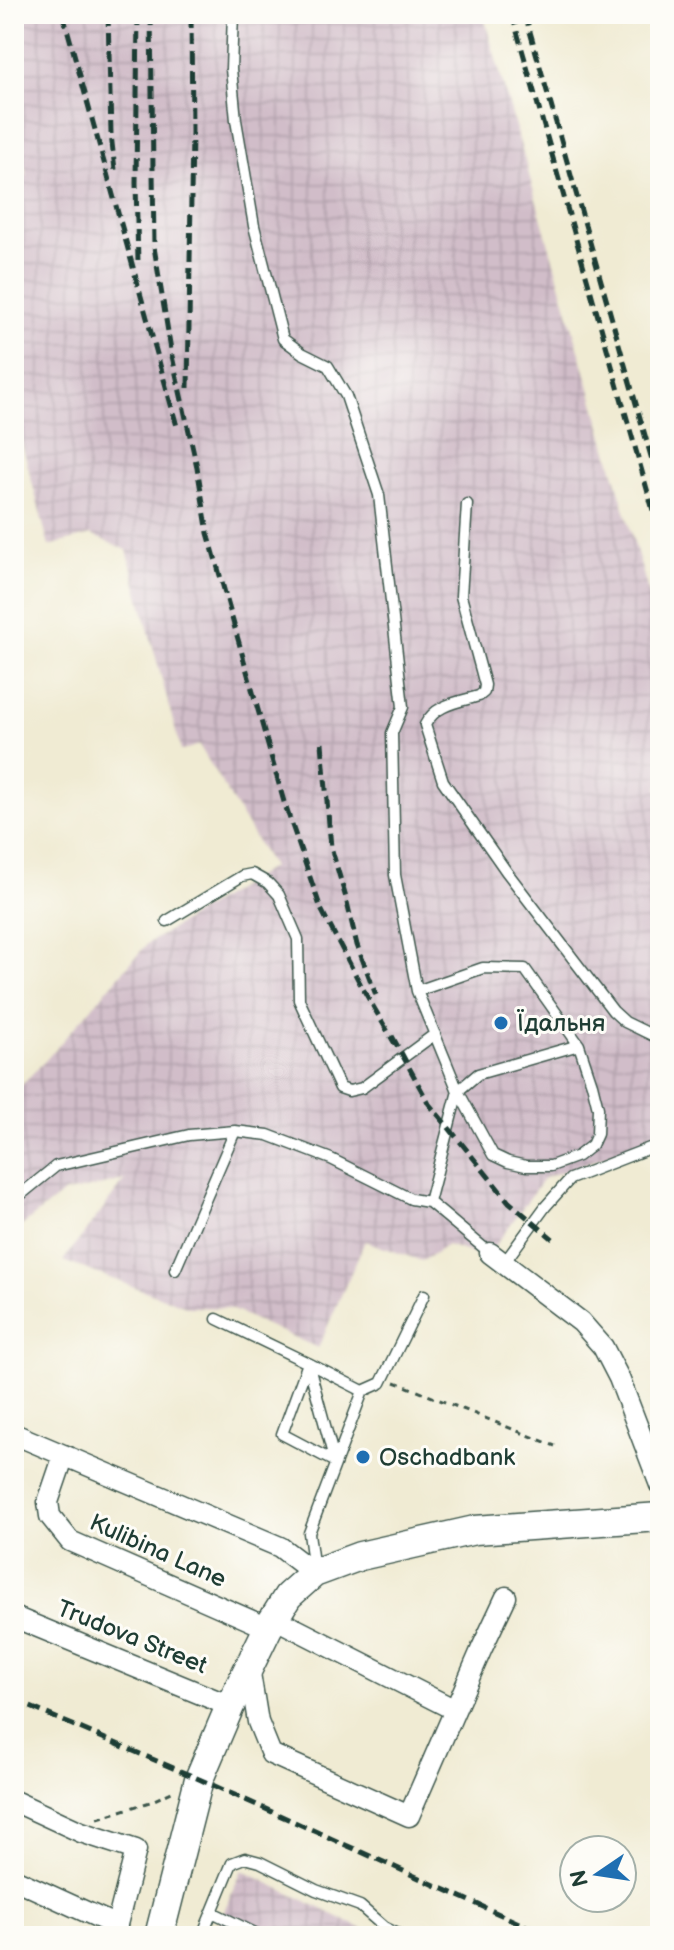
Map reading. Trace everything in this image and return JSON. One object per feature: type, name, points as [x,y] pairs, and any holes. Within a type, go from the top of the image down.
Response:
[{"type":"main road","points":[[159,1936],[199,1779],[230,1706],[271,1623],[288,1596],[314,1573],[360,1556],[475,1530],[660,1517]]},
{"type":"street","points":[[497,1258],[581,1322],[603,1347],[619,1378],[660,1485]]},
{"type":"street","points":[[14,1434],[280,1547],[314,1573]]},
{"type":"street","name":"Kulibina Lane","points":[[64,1455],[48,1502],[50,1516],[70,1541],[271,1623],[455,1710]]},
{"type":"street","points":[[249,1667],[258,1722],[271,1754],[409,1816],[506,1597]]},
{"type":"street","name":"Trudova Street","points":[[14,1617],[230,1706]]},
{"type":"street","points":[[14,1801],[81,1832],[136,1850],[116,1931],[14,1879]]},
{"type":"lane","points":[[233,14],[231,69],[236,120],[254,226],[283,339],[328,366],[346,396],[379,495],[403,707],[392,733],[395,875],[417,991],[458,1091],[493,1155],[526,1166],[551,1166],[578,1156],[592,1145],[597,1134],[598,1108],[579,1045],[525,969],[483,968],[417,991]]},
{"type":"lane","points":[[467,504],[461,596],[485,685],[484,692],[479,696],[441,707],[430,715],[425,725],[443,781],[506,871],[613,1011],[625,1022],[660,1039]]},
{"type":"lane","points":[[167,921],[242,876],[252,874],[268,883],[279,895],[298,939],[299,1000],[340,1088],[349,1091],[362,1088],[435,1034]]},
{"type":"lane","points":[[429,1202],[458,1091],[478,1074],[579,1045]]},
{"type":"lane","points":[[175,1270],[235,1131]]},
{"type":"lane","points":[[14,1200],[56,1166],[189,1135],[235,1131],[268,1135],[331,1159],[411,1199],[429,1202],[497,1258],[570,1179],[660,1144]]},
{"type":"lane","points":[[314,1573],[309,1533],[363,1391],[381,1383],[424,1295]]},
{"type":"lane","points":[[217,1319],[363,1391]]},
{"type":"lane","points":[[308,1363],[335,1462]]},
{"type":"lane","points":[[308,1363],[282,1434],[335,1462]]},
{"type":"lane","points":[[202,1936],[232,1863],[245,1858],[360,1906],[384,1927],[402,1936]]},
{"type":"lane","points":[[212,1912],[261,1936]]},
{"type":"path","points":[[384,1378],[555,1446]]},
{"type":"path","points":[[81,1832],[86,1821],[150,1802],[199,1779]]},
{"type":"shaded area","points":[[14,14],[483,14],[660,633],[660,785],[657,786],[660,793],[660,1137],[544,1178],[486,1258],[447,1245],[422,1261],[365,1241],[318,1348],[228,1308],[189,1307],[63,1261],[125,1180],[62,1194],[14,1232],[14,1092],[147,944],[272,867],[199,745],[181,751],[127,550],[91,535],[49,546],[14,414],[14,179],[27,175],[14,127]]},
{"type":"shaded area","points":[[242,1870],[377,1936],[213,1936]]},
{"type":"railway","points":[[63,14],[178,430]]},
{"type":"railway","points":[[108,14],[115,170]]},
{"type":"railway","points":[[138,14],[138,262]]},
{"type":"railway","points":[[151,14],[154,247],[172,356],[208,533],[284,802],[321,909],[395,1044]]},
{"type":"railway","points":[[188,388],[191,14]]},
{"type":"railway","points":[[512,14],[660,535]]},
{"type":"railway","points":[[525,14],[660,488]]},
{"type":"railway","points":[[322,743],[331,847],[357,945],[376,995]]},
{"type":"railway","points":[[392,1036],[429,1104],[509,1202],[553,1239]]},
{"type":"railway","points":[[14,1700],[199,1779],[548,1936]]},
{"type":"place","name":"Їдальня","points":[[501,1023]]},
{"type":"place","name":"Oschadbank","points":[[363,1457]]}]
